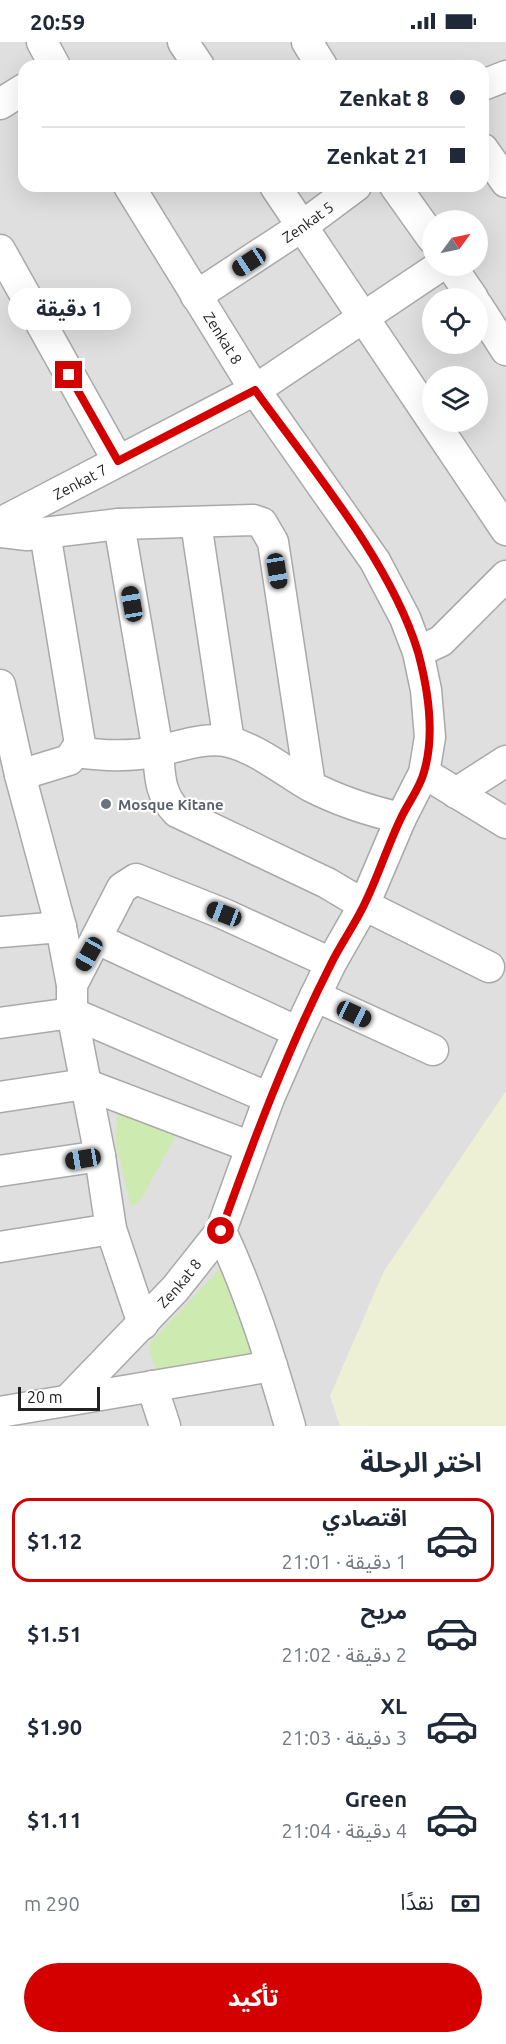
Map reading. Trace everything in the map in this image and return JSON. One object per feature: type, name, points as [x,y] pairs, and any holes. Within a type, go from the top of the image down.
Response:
[{"type":"street","points":[[42,42],[52,60]]},
{"type":"street","points":[[183,42],[195,60]]},
{"type":"street","points":[[307,42],[318,60]]},
{"type":"street","points":[[489,83],[506,76]]},
{"type":"street","points":[[0,104],[18,93]]},
{"type":"street","name":"Zenkat 8","points":[[69,1399],[175,1289],[221,1231],[268,1098],[331,963],[364,905],[401,818],[424,773],[430,737],[426,690],[417,652],[405,618],[375,561],[255,390],[133,192]]},
{"type":"street","points":[[279,192],[361,318],[506,530]]},
{"type":"street","name":"Zenkat 5","points":[[196,297],[301,227],[348,192]]},
{"type":"street","points":[[399,192],[422,224]]},
{"type":"street","points":[[0,250],[118,461]]},
{"type":"street","name":"Zenkat 7","points":[[2,519],[255,390],[425,276]]},
{"type":"street","points":[[488,322],[506,350]]},
{"type":"street","points":[[2,519],[27,535],[119,524],[253,520],[262,523],[273,542],[310,785]]},
{"type":"street","points":[[196,523],[229,742]]},
{"type":"street","points":[[119,524],[164,796],[177,812],[327,883],[364,905],[489,967]]},
{"type":"street","points":[[20,775],[57,766],[69,760],[80,744],[45,534]]},
{"type":"street","points":[[417,652],[441,641],[506,576]]},
{"type":"street","points":[[0,685],[20,775],[61,927],[85,1084],[100,1156],[111,1229],[143,1324]]},
{"type":"street","points":[[76,752],[116,755],[158,751],[202,741],[229,742],[267,760],[310,785],[372,811],[401,818]]},
{"type":"street","points":[[456,793],[506,761]]},
{"type":"street","points":[[424,773],[506,823]]},
{"type":"street","points":[[72,999],[97,939],[122,888],[130,881],[139,879],[224,914],[331,963]]},
{"type":"street","points":[[0,932],[61,927]]},
{"type":"street","points":[[97,939],[189,979],[298,1032]]},
{"type":"street","points":[[315,996],[433,1050]]},
{"type":"street","points":[[0,1023],[72,999],[268,1098]]},
{"type":"street","points":[[0,1097],[85,1084],[251,1147]]},
{"type":"street","points":[[0,1171],[100,1156]]},
{"type":"street","points":[[0,1246],[111,1229]]},
{"type":"street","points":[[221,1231],[235,1262],[272,1366],[290,1426]]},
{"type":"street","points":[[0,1412],[272,1366]]},
{"type":"street","points":[[152,1386],[165,1426]]},
{"type":"shaded area","points":[[0,42],[506,42],[506,1258],[413,1426],[0,1426]]},
{"type":"green space","points":[[506,1091],[506,1426],[340,1426],[330,1396],[384,1271]]},
{"type":"green space","points":[[117,1107],[179,1129],[142,1198],[131,1207],[116,1144]]},
{"type":"green space","points":[[225,1263],[256,1351],[248,1358],[158,1373],[149,1352],[150,1343]]},
{"type":"place","name":"Mosque Kitane","points":[[106,804]]},
{"type":"route","points":[[69,375],[118,461],[255,390],[357,532],[375,561],[405,618],[417,652],[426,690],[430,737],[424,773],[401,818],[364,905],[331,963],[268,1098],[221,1231]]}]
